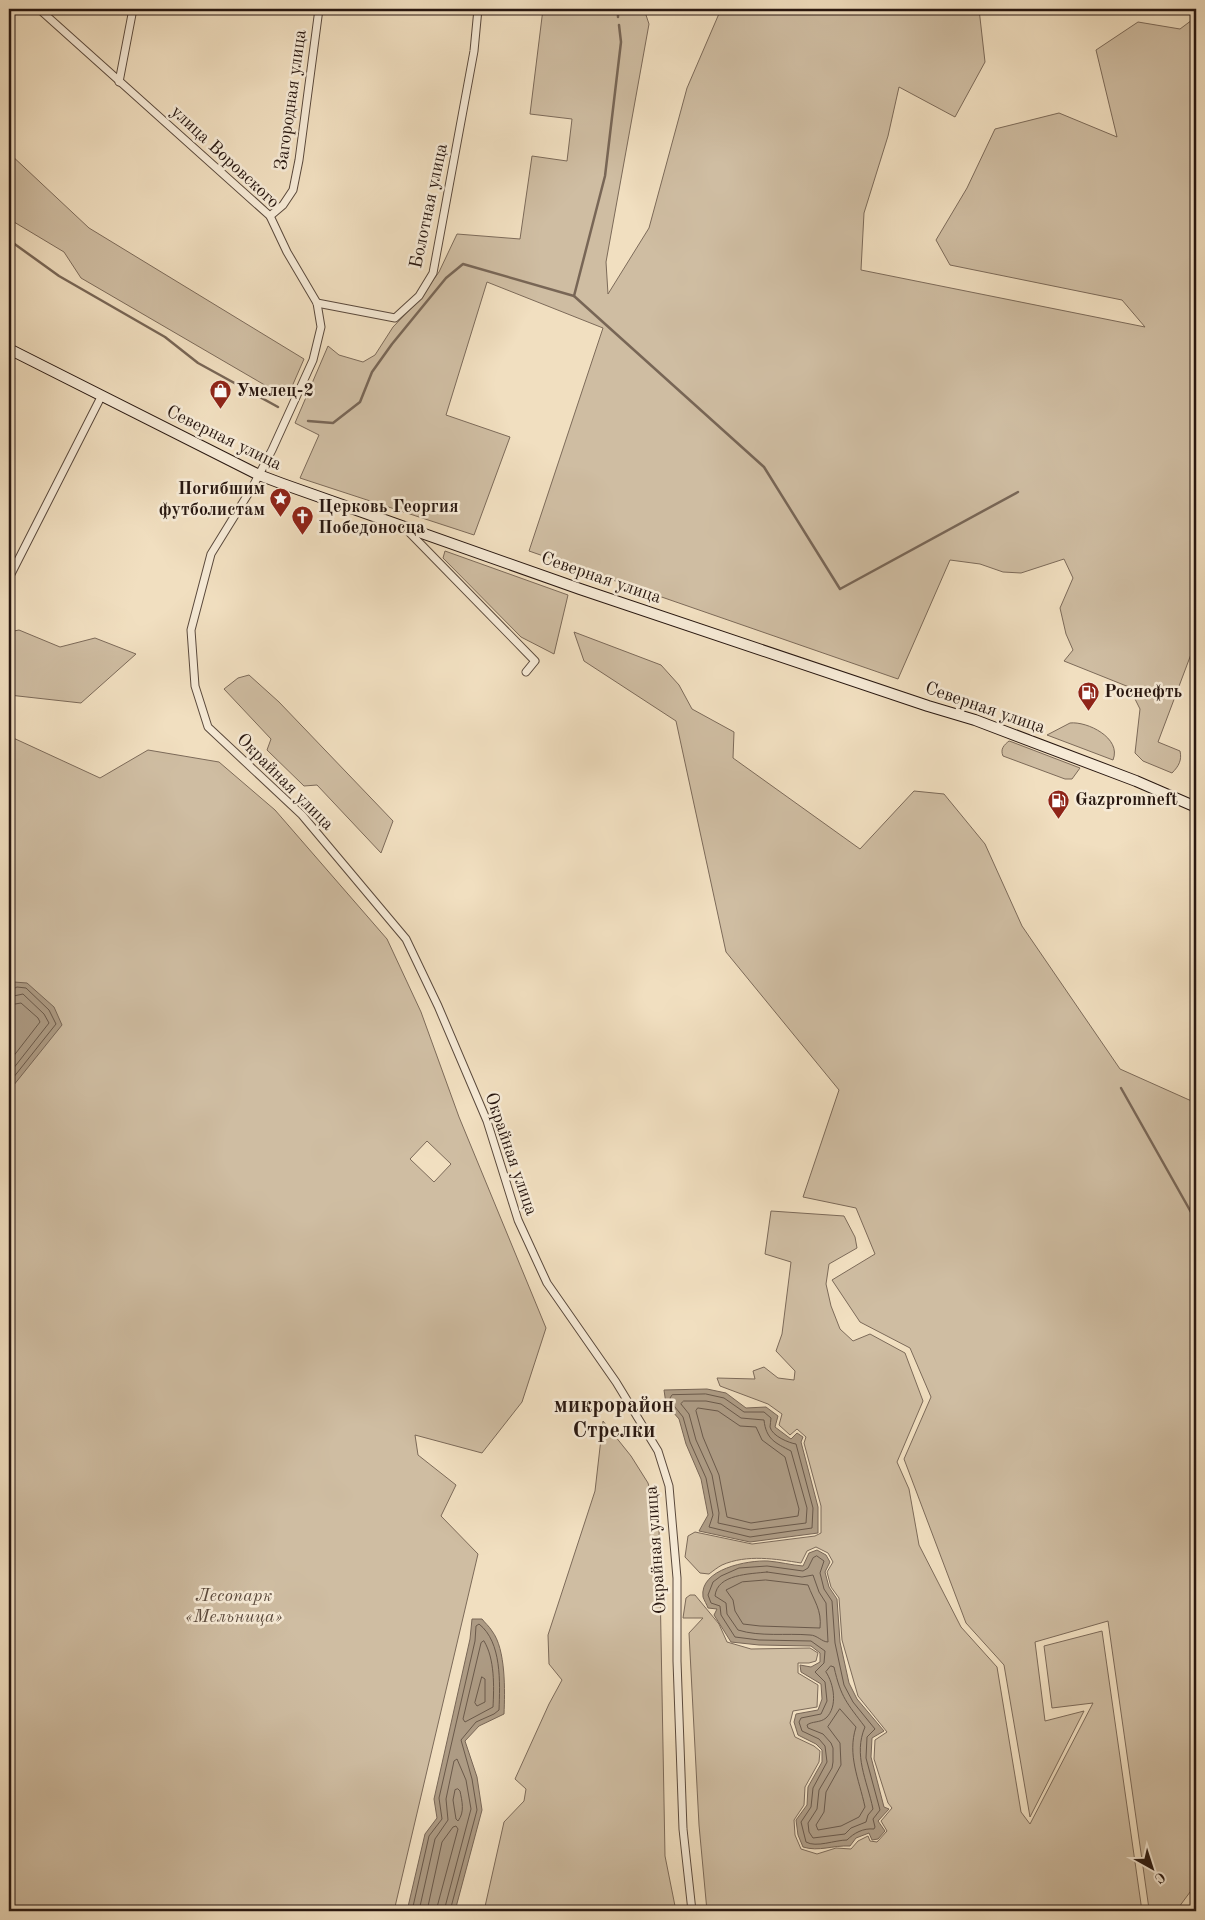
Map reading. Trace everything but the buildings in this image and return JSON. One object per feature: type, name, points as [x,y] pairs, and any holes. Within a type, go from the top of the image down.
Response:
[{"type":"main road","name":"Северная улица","points":[[9,349],[259,475],[599,596],[975,720],[1196,806]]},
{"type":"street","name":"улица Воровского","points":[[39,9],[270,216],[287,252],[317,303],[321,327],[313,360],[259,475]]},
{"type":"street","points":[[120,82],[133,9]]},
{"type":"street","name":"Загородная улица","points":[[270,216],[283,205],[293,190],[299,160],[319,9]]},
{"type":"street","name":"Болотная улица","points":[[317,303],[395,318],[418,296],[433,273],[474,51],[478,9]]},
{"type":"street","points":[[9,578],[101,397]]},
{"type":"street","name":"Окрайная улица","points":[[259,475],[212,554],[193,620],[191,630],[192,655],[195,686],[200,706],[208,727],[302,815],[406,939],[438,1006],[484,1115],[518,1220],[547,1283],[616,1382],[658,1451],[669,1486],[677,1578],[677,1661],[683,1829],[692,1911]]},
{"type":"street","points":[[402,525],[535,661],[526,672]]},
{"type":"green space","points":[[543,9],[644,9],[649,24],[606,262],[608,294],[649,228],[687,88],[721,9],[979,9],[985,62],[955,117],[899,87],[888,136],[864,213],[861,270],[1145,327],[1122,300],[950,265],[936,240],[967,188],[995,129],[1059,113],[1117,137],[1096,50],[1138,22],[1180,29],[1196,17],[1196,641],[1158,742],[1180,751],[1179,763],[1172,773],[1143,761],[1135,753],[1140,709],[1129,687],[1064,661],[1073,650],[1066,634],[1060,608],[1073,578],[1064,559],[1021,573],[1003,572],[980,564],[950,560],[898,679],[529,551],[603,328],[487,282],[446,415],[510,437],[474,535],[300,478],[319,435],[295,423],[328,346],[339,355],[363,362],[375,355],[393,327],[418,301],[439,272],[457,234],[520,239],[532,156],[567,161],[572,119],[530,114]]},
{"type":"green space","points":[[9,153],[89,228],[304,359],[287,398],[81,278],[64,252],[9,219]]},
{"type":"green space","points":[[445,551],[568,595],[554,654],[521,637],[443,558]]},
{"type":"green space","points":[[19,630],[60,647],[95,638],[136,654],[81,703],[9,695],[9,632]]},
{"type":"green space","points":[[574,632],[661,665],[679,685],[692,709],[734,732],[733,758],[860,849],[914,791],[944,794],[985,844],[1022,926],[1120,1069],[1196,1103],[1196,1884],[1176,1911],[1147,1911],[1149,1909],[1108,1621],[1035,1642],[1045,1721],[1084,1711],[1030,1817],[1004,1665],[966,1623],[904,1459],[931,1397],[910,1348],[860,1322],[832,1280],[875,1254],[856,1208],[803,1197],[839,1090],[726,952],[676,721],[584,661]]},
{"type":"green space","points":[[249,675],[279,702],[393,821],[381,853],[317,785],[304,786],[267,750],[271,739],[224,689],[238,678]]},
{"type":"green space","points":[[1070,723],[1093,728],[1108,738],[1114,752],[1113,760],[1047,735]]},
{"type":"green space","name":"Лесопарк «Мельница»","points":[[9,736],[100,778],[148,750],[219,762],[275,810],[387,939],[421,1012],[459,1117],[546,1328],[522,1402],[482,1453],[415,1435],[418,1455],[456,1485],[441,1516],[478,1554],[394,1911],[9,1911]],"holes":[[[427,1141],[451,1164],[434,1182],[410,1159]]]},
{"type":"green space","points":[[1009,741],[1080,768],[1072,779],[1065,779],[1003,756],[1003,747]]},
{"type":"green space","points":[[771,1211],[844,1216],[855,1237],[857,1248],[829,1264],[826,1284],[831,1306],[840,1329],[853,1341],[870,1334],[905,1353],[923,1401],[897,1462],[909,1489],[919,1545],[961,1627],[997,1667],[1021,1812],[1030,1824],[1093,1703],[1052,1708],[1044,1646],[1102,1631],[1142,1911],[707,1911],[699,1825],[689,1633],[703,1618],[683,1618],[686,1598],[690,1595],[695,1595],[719,1624],[727,1642],[751,1649],[810,1648],[818,1653],[816,1661],[798,1663],[798,1673],[818,1685],[817,1707],[793,1711],[790,1723],[795,1737],[820,1751],[819,1762],[805,1787],[804,1805],[794,1820],[795,1835],[801,1849],[817,1854],[836,1848],[851,1849],[858,1841],[868,1836],[870,1841],[877,1842],[887,1831],[881,1821],[892,1808],[888,1803],[874,1759],[875,1740],[887,1732],[858,1696],[842,1640],[839,1598],[831,1587],[827,1572],[833,1562],[828,1553],[816,1547],[807,1551],[801,1563],[762,1558],[741,1559],[722,1565],[709,1574],[700,1573],[685,1557],[688,1536],[695,1532],[752,1544],[815,1536],[821,1533],[821,1506],[804,1443],[806,1437],[797,1429],[790,1435],[779,1425],[782,1414],[768,1404],[720,1386],[717,1378],[755,1379],[753,1371],[764,1367],[778,1378],[794,1380],[795,1371],[776,1351],[782,1334],[791,1262],[765,1254]]},
{"type":"green space","points":[[603,1421],[631,1456],[648,1483],[659,1527],[665,1856],[676,1911],[484,1911],[504,1822],[524,1801],[526,1789],[515,1779],[562,1680],[549,1664],[548,1635],[595,1491]]},
{"type":"water","points":[[14,982],[27,983],[54,1007],[62,1025],[9,1091],[9,989]]},
{"type":"water","points":[[707,1389],[726,1393],[746,1408],[766,1407],[778,1416],[775,1427],[791,1439],[797,1433],[803,1437],[801,1442],[818,1507],[818,1533],[750,1542],[699,1531],[708,1515],[701,1479],[686,1444],[679,1419],[666,1404],[664,1390]]},
{"type":"water","points":[[817,1550],[826,1555],[830,1562],[825,1572],[829,1587],[837,1599],[840,1642],[849,1683],[857,1699],[884,1731],[872,1738],[871,1757],[884,1807],[889,1809],[878,1821],[885,1831],[878,1839],[872,1840],[869,1833],[856,1838],[850,1846],[820,1849],[803,1847],[798,1835],[796,1820],[807,1805],[808,1787],[822,1762],[822,1750],[816,1744],[798,1735],[794,1722],[796,1714],[818,1710],[822,1699],[821,1684],[801,1672],[800,1665],[811,1667],[820,1662],[820,1653],[811,1646],[759,1645],[731,1642],[714,1615],[717,1609],[708,1608],[703,1597],[704,1587],[709,1579],[726,1568],[759,1561],[803,1566],[809,1553]]},
{"type":"water","points":[[472,1619],[482,1619],[497,1639],[504,1671],[504,1714],[479,1726],[465,1741],[477,1777],[482,1810],[455,1911],[407,1911],[425,1834],[437,1818],[434,1799],[470,1639]]},
{"type":"waterway","points":[[618,9],[618,17]]},
{"type":"waterway","points":[[308,421],[333,423],[360,402],[372,372],[392,344],[446,278],[463,264],[574,296],[605,176],[621,42],[619,25]]},
{"type":"waterway","points":[[9,240],[59,276],[165,337],[198,363],[278,407]]},
{"type":"waterway","points":[[574,296],[764,467],[840,589],[1018,492]]},
{"type":"waterway","points":[[1121,1088],[1196,1221]]},
{"type":"place","name":"Умелец-2","points":[[220,410]]},
{"type":"place","name":"Погибшим футболистам","points":[[281,518]]},
{"type":"place","name":"Церковь Георгия Победоносца","points":[[302,536]]},
{"type":"place","name":"Роснефть","points":[[1088,711]]},
{"type":"place","name":"Gazpromneft","points":[[1059,819]]},
{"type":"district","name":"микрорайон Стрелки","points":[[614,1418]]}]
